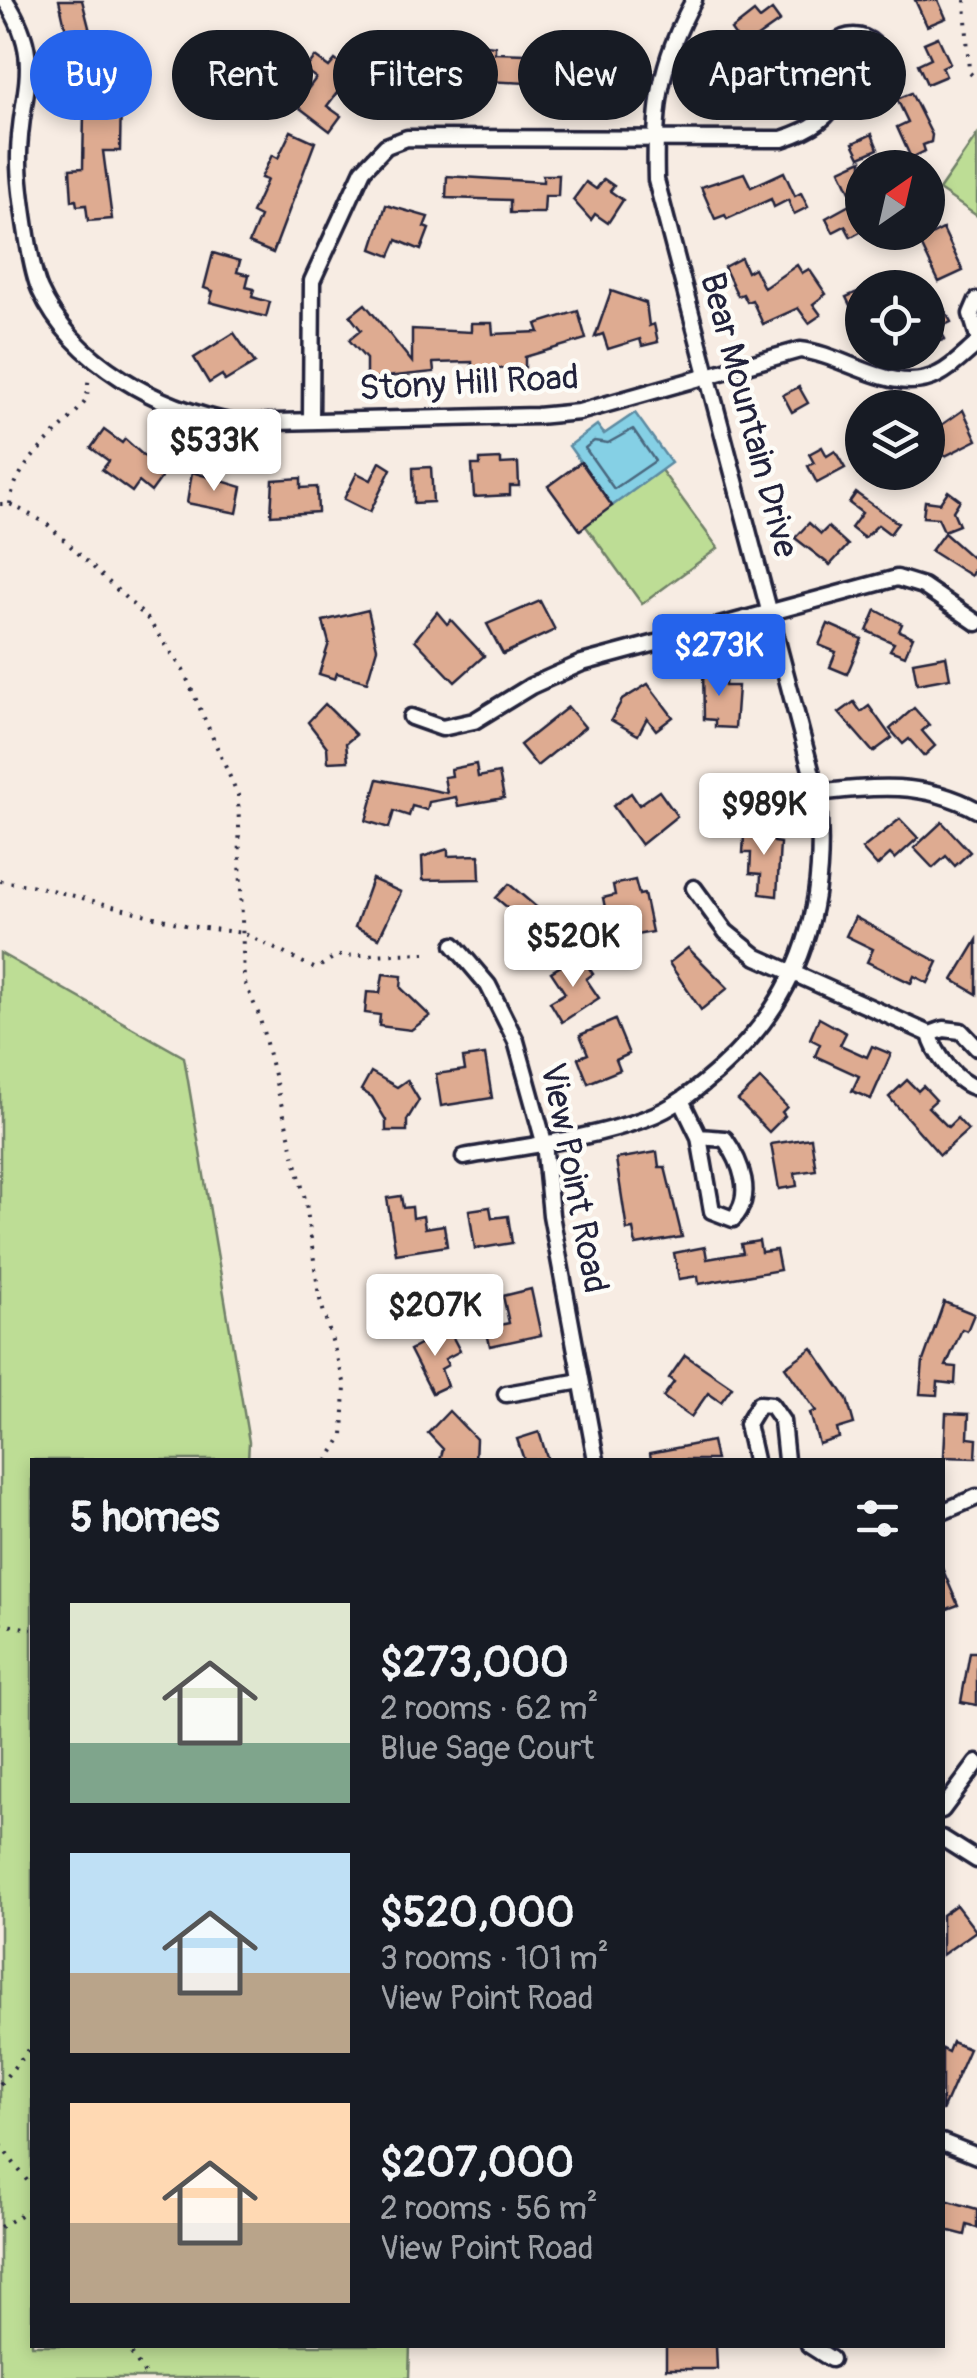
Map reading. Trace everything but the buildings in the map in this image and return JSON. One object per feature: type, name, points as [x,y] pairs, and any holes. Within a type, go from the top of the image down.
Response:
[{"type":"street","name":"Stony Hill Road","points":[[5,0],[24,29],[28,95],[18,161],[38,282],[56,318],[76,342],[163,403],[235,423],[579,412],[800,350],[824,352],[884,378],[909,381],[939,374],[977,344]]},
{"type":"street","name":"Bear Mountain Drive","points":[[464,1157],[605,1131],[682,1102],[751,1041],[775,1010],[792,975],[821,878],[816,792],[772,613],[660,201],[655,138],[660,79],[694,0]]},
{"type":"street","points":[[862,36],[877,46],[882,72],[871,87],[844,91],[830,78],[826,59],[843,37],[862,36]]},
{"type":"street","points":[[311,419],[312,280],[363,170],[386,146],[407,138],[782,139],[824,120]]},
{"type":"street","points":[[977,300],[971,314],[977,334]]},
{"type":"street","points":[[411,717],[442,728],[474,720],[531,686],[582,663],[896,578],[923,586],[977,623]]},
{"type":"street","points":[[816,792],[890,784],[924,790],[977,810]]},
{"type":"street","points":[[694,888],[726,932],[757,957],[930,1034],[944,1029],[961,1031],[977,1048]]},
{"type":"street","name":"View Point Road","points":[[454,945],[488,985],[516,1041],[544,1142],[551,1215],[596,1458]]},
{"type":"street","points":[[930,1034],[933,1048],[968,1086],[977,1088]]},
{"type":"street","points":[[682,1102],[700,1136],[712,1211],[733,1219],[743,1208],[746,1195],[738,1157],[725,1139],[700,1136]]},
{"type":"street","points":[[506,1394],[581,1382]]},
{"type":"street","points":[[755,1458],[747,1424],[759,1404],[771,1405],[782,1421],[786,1458]]},
{"type":"street","points":[[945,1511],[977,1498]]},
{"type":"street","points":[[945,1806],[977,1764]]},
{"type":"street","points":[[945,1840],[977,1860]]},
{"type":"street","points":[[945,2143],[977,2156]]},
{"type":"street","points":[[814,2348],[831,2359]]},
{"type":"path","points":[[965,0],[969,72],[977,80]]},
{"type":"path","points":[[10,504],[12,489],[26,464],[88,399],[86,384],[92,371]]},
{"type":"path","points":[[0,504],[10,504],[46,523],[147,618],[183,670],[238,795],[244,981],[258,1015],[306,1203],[319,1296],[345,1384],[343,1436],[329,1458]]},
{"type":"path","points":[[0,881],[189,926],[243,933],[316,969],[336,956],[425,953]]},
{"type":"path","points":[[0,1624],[30,1629]]},
{"type":"path","points":[[0,2084],[30,2048]]},
{"type":"path","points":[[0,2144],[30,2184]]},
{"type":"path","points":[[0,2228],[30,2209]]},
{"type":"path","points":[[128,2348],[147,2378]]},
{"type":"green space","points":[[977,135],[977,216],[945,194],[945,181]]},
{"type":"green space","points":[[661,470],[718,548],[642,604],[585,525]]},
{"type":"green space","points":[[0,953],[184,1057],[249,1442],[248,1458],[30,1458],[30,2348],[410,2348],[409,2378],[0,2378]]},
{"type":"water","points":[[635,413],[671,463],[612,506],[569,446],[597,425],[604,434]]}]
